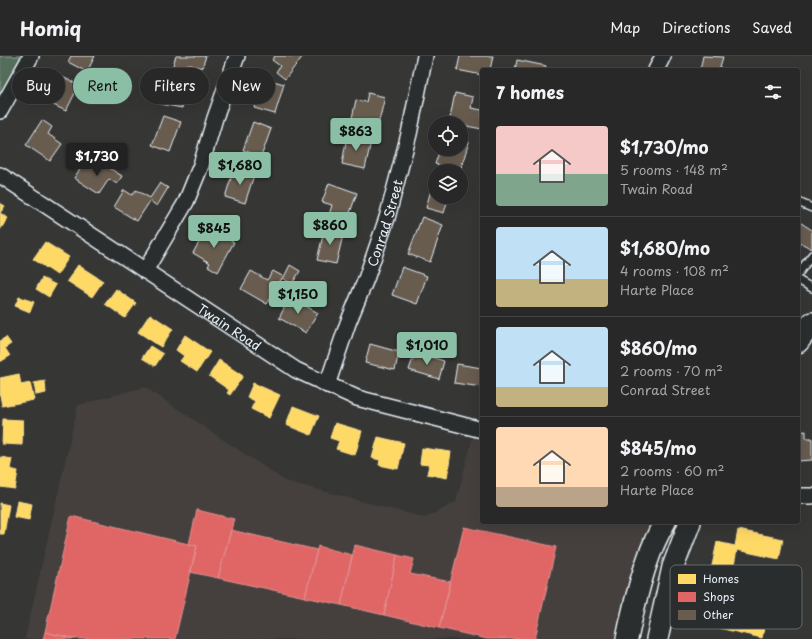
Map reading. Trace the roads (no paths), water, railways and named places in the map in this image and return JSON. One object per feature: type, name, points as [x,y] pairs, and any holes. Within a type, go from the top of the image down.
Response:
[{"type":"main road","points":[[800,339],[812,322]]},
{"type":"main road","points":[[627,639],[644,572],[659,532],[664,524]]},
{"type":"main road","points":[[674,565],[689,524]]},
{"type":"main road","points":[[657,639],[670,580]]},
{"type":"street","points":[[0,111],[31,56]]},
{"type":"street","points":[[145,270],[186,202],[201,165],[215,118],[237,56]]},
{"type":"street","name":"Conrad Street","points":[[327,385],[348,323],[366,278],[387,218],[409,134],[425,56]]},
{"type":"street","name":"Twain Road","points":[[0,175],[296,370],[357,398],[480,429]]},
{"type":"street","points":[[800,496],[812,496]]},
{"type":"lane","points":[[800,203],[812,208]]},
{"type":"lane","points":[[800,271],[812,255]]},
{"type":"lane","points":[[800,281],[812,288]]}]
